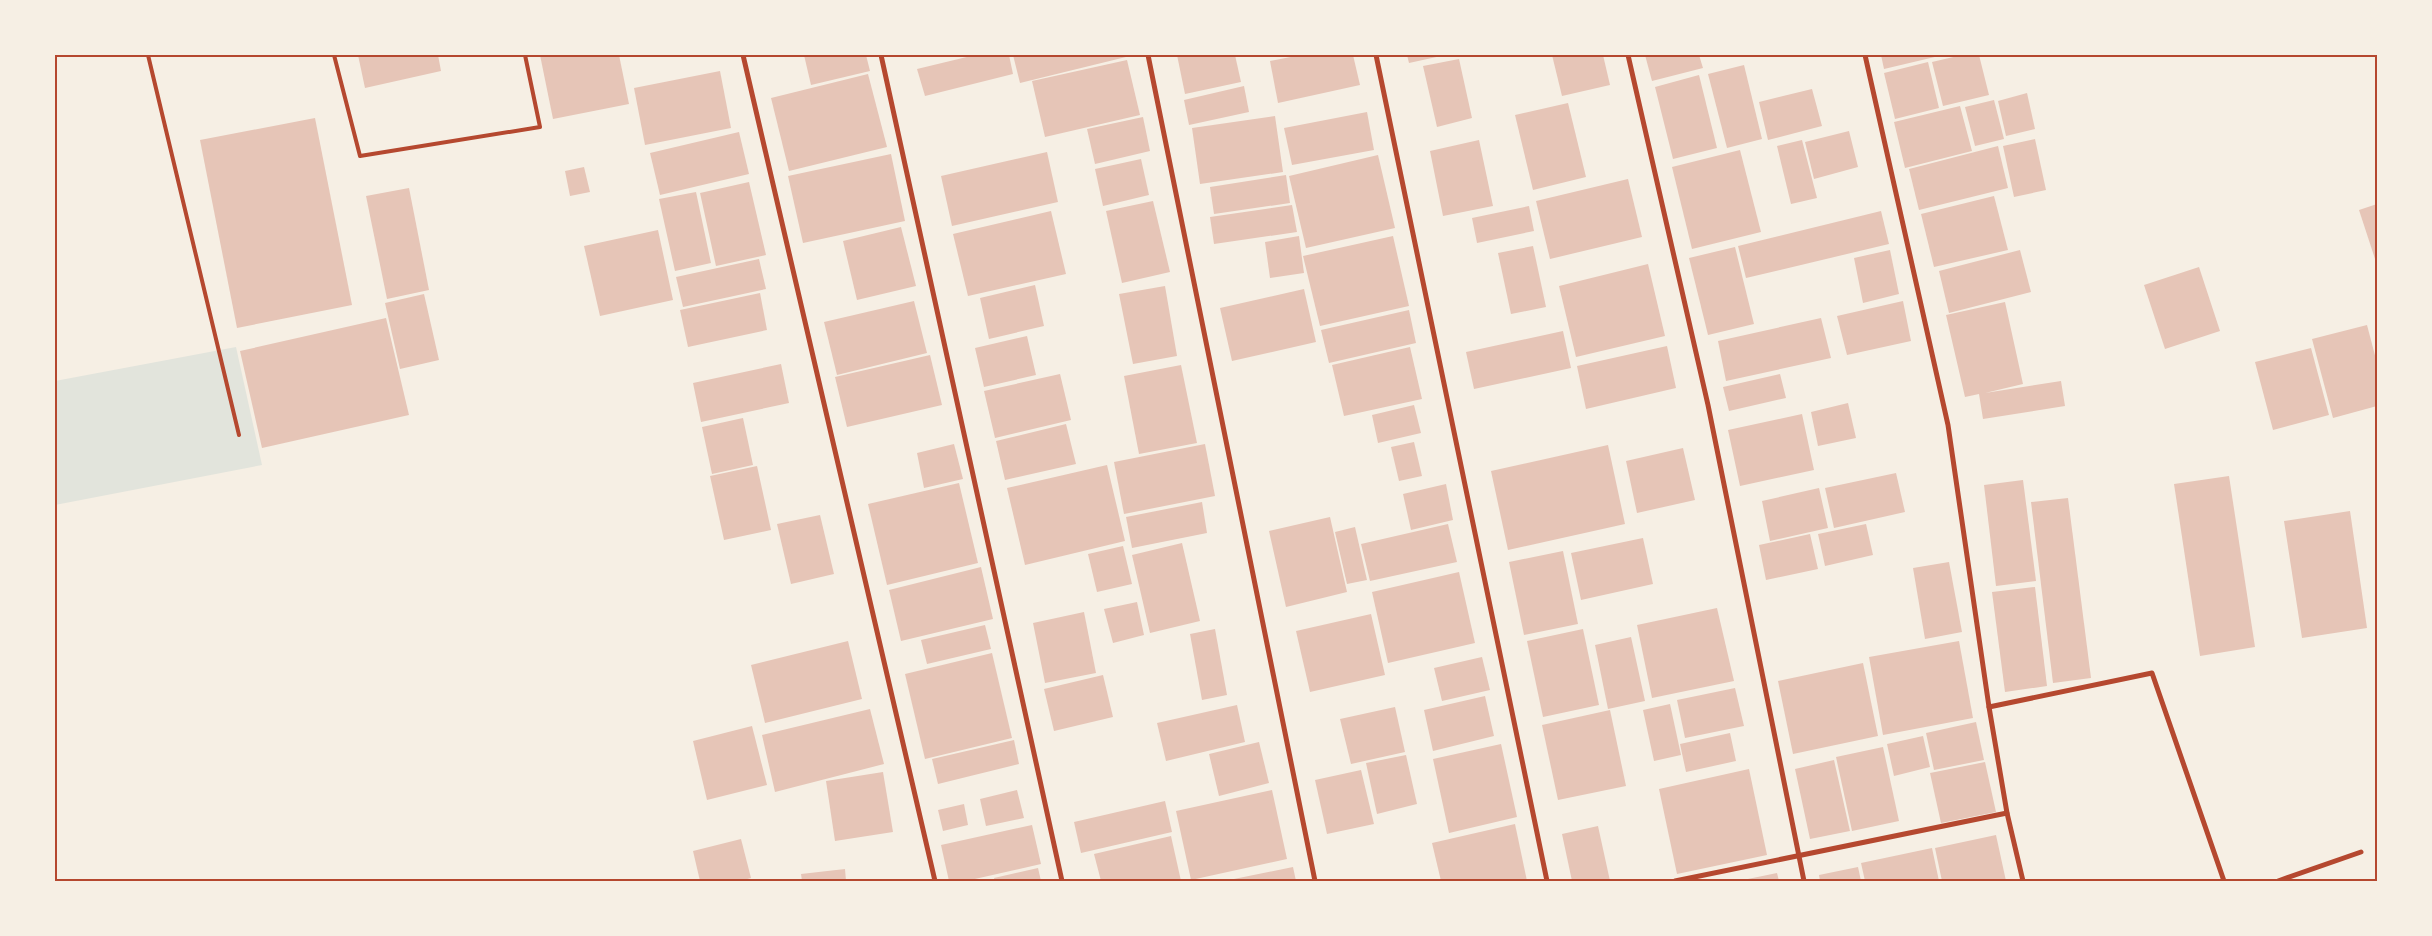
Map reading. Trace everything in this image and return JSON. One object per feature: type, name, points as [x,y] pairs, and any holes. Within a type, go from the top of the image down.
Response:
[{"type":"street","points":[[743,55],[934,881]]},
{"type":"street","points":[[881,55],[1062,881]]},
{"type":"street","points":[[1148,55],[1315,881]]},
{"type":"street","points":[[1376,55],[1547,881]]},
{"type":"street","points":[[1628,55],[1708,405],[1804,881]]},
{"type":"street","points":[[1865,55],[1948,425],[1989,707],[2007,812],[2023,881]]},
{"type":"street","points":[[1989,707],[2152,672],[2224,881]]},
{"type":"street","points":[[1675,881],[2007,812]]},
{"type":"street","points":[[2278,881],[2292,878],[2361,852]]},
{"type":"lane","points":[[148,55],[239,435]]},
{"type":"lane","points":[[334,55],[360,156],[540,127],[525,55]]},
{"type":"shaded area","points":[[236,347],[262,465],[55,505],[55,381]]},
{"type":"building","points":[[358,55],[438,55],[441,71],[365,88]]},
{"type":"building","points":[[540,55],[619,55],[629,104],[553,119]]},
{"type":"building","points":[[804,55],[866,55],[870,71],[811,85]]},
{"type":"building","points":[[975,55],[1009,55],[1013,74],[925,96],[917,69]]},
{"type":"building","points":[[1013,55],[1130,55],[1130,56],[1020,83]]},
{"type":"building","points":[[1177,55],[1235,55],[1241,82],[1185,94]]},
{"type":"building","points":[[1301,55],[1353,55],[1360,85],[1278,103],[1270,61]]},
{"type":"building","points":[[1407,55],[1441,55],[1441,56],[1409,63]]},
{"type":"building","points":[[1552,55],[1603,55],[1610,85],[1562,96]]},
{"type":"building","points":[[1645,55],[1699,55],[1703,68],[1652,81]]},
{"type":"building","points":[[1881,55],[1939,55],[1939,56],[1884,69]]},
{"type":"building","points":[[1962,55],[1979,55],[1989,95],[1943,106],[1932,62]]},
{"type":"building","points":[[1459,59],[1472,118],[1437,127],[1423,66]]},
{"type":"building","points":[[1127,60],[1140,115],[1045,137],[1032,81]]},
{"type":"building","points":[[1928,62],[1939,108],[1895,119],[1884,73]]},
{"type":"building","points":[[1744,65],[1762,139],[1727,148],[1708,74]]},
{"type":"building","points":[[720,71],[731,128],[645,145],[634,88]]},
{"type":"building","points":[[868,74],[887,147],[789,171],[771,98]]},
{"type":"building","points":[[1699,75],[1717,148],[1673,159],[1655,87]]},
{"type":"building","points":[[1244,86],[1249,112],[1189,125],[1184,100]]},
{"type":"building","points":[[1812,89],[1822,126],[1768,140],[1759,102]]},
{"type":"building","points":[[2027,93],[2035,129],[2006,136],[1998,101]]},
{"type":"building","points":[[1994,100],[2004,139],[1975,146],[1965,107]]},
{"type":"building","points":[[1568,103],[1586,177],[1533,190],[1515,115]]},
{"type":"building","points":[[1960,106],[1972,151],[1905,168],[1894,122]]},
{"type":"building","points":[[1367,112],[1374,150],[1292,165],[1284,128]]},
{"type":"building","points":[[1275,116],[1283,172],[1200,184],[1192,128]]},
{"type":"building","points":[[1143,117],[1150,151],[1095,164],[1087,129]]},
{"type":"building","points":[[315,118],[352,305],[237,328],[200,140]]},
{"type":"building","points":[[1849,131],[1858,167],[1814,179],[1805,142]]},
{"type":"building","points":[[739,132],[749,174],[660,195],[650,153]]},
{"type":"building","points":[[2035,139],[2046,190],[2014,197],[2003,146]]},
{"type":"building","points":[[1479,140],[1493,206],[1443,216],[1430,151]]},
{"type":"building","points":[[1802,140],[1817,198],[1791,204],[1777,146]]},
{"type":"building","points":[[1998,146],[2008,188],[1919,210],[1909,169]]},
{"type":"building","points":[[1740,150],[1761,232],[1692,249],[1672,167]]},
{"type":"building","points":[[1047,152],[1058,202],[952,226],[941,176]]},
{"type":"building","points":[[891,154],[905,221],[803,243],[788,176]]},
{"type":"building","points":[[1378,155],[1395,228],[1306,248],[1289,176]]},
{"type":"building","points":[[1141,159],[1149,195],[1103,206],[1095,169]]},
{"type":"building","points":[[584,167],[590,192],[570,196],[565,171]]},
{"type":"building","points":[[1286,175],[1290,203],[1214,214],[1210,187]]},
{"type":"building","points":[[1628,179],[1642,237],[1550,259],[1536,201]]},
{"type":"building","points":[[749,182],[766,255],[716,266],[700,193]]},
{"type":"building","points":[[409,188],[429,290],[387,299],[366,196]]},
{"type":"building","points":[[696,192],[711,263],[675,271],[659,199]]},
{"type":"building","points":[[1994,196],[2008,250],[1934,267],[1921,214]]},
{"type":"building","points":[[1153,201],[1170,272],[1122,283],[1106,211]]},
{"type":"building","points":[[2377,204],[2377,265],[2359,210]]},
{"type":"building","points":[[1292,205],[1297,232],[1214,244],[1210,217]]},
{"type":"building","points":[[1529,206],[1534,231],[1477,243],[1472,218]]},
{"type":"building","points":[[1051,211],[1066,274],[968,296],[953,234]]},
{"type":"building","points":[[1881,211],[1889,244],[1746,278],[1738,246]]},
{"type":"building","points":[[901,227],[916,286],[857,300],[843,241]]},
{"type":"building","points":[[658,230],[673,300],[600,316],[584,246]]},
{"type":"building","points":[[1299,236],[1304,273],[1270,278],[1265,242]]},
{"type":"building","points":[[1393,236],[1409,306],[1320,326],[1303,256]]},
{"type":"building","points":[[1533,246],[1546,307],[1511,314],[1498,253]]},
{"type":"building","points":[[1735,247],[1754,324],[1708,335],[1689,258]]},
{"type":"building","points":[[1890,250],[1899,294],[1863,303],[1854,258]]},
{"type":"building","points":[[2020,250],[2031,292],[1949,313],[1939,271]]},
{"type":"building","points":[[759,259],[766,289],[683,307],[676,277]]},
{"type":"building","points":[[1648,264],[1665,336],[1576,357],[1559,286]]},
{"type":"building","points":[[2199,267],[2220,331],[2165,349],[2144,285]]},
{"type":"building","points":[[1035,285],[1044,326],[989,339],[980,298]]},
{"type":"building","points":[[1165,286],[1177,356],[1133,364],[1119,294]]},
{"type":"building","points":[[1304,289],[1316,342],[1232,361],[1220,308]]},
{"type":"building","points":[[760,293],[767,330],[688,347],[680,310]]},
{"type":"building","points":[[424,294],[439,360],[400,369],[385,303]]},
{"type":"building","points":[[914,301],[927,353],[837,375],[824,322]]},
{"type":"building","points":[[1903,301],[1911,341],[1847,355],[1837,316]]},
{"type":"building","points":[[2005,302],[2023,384],[1985,393],[2061,381],[2065,406],[1983,419],[1979,394],[1965,397],[1946,315]]},
{"type":"building","points":[[1409,310],[1416,343],[1329,363],[1321,330]]},
{"type":"building","points":[[386,318],[409,415],[262,448],[240,351]]},
{"type":"building","points":[[1821,318],[1831,358],[1726,381],[1718,341]]},
{"type":"building","points":[[2367,325],[2377,363],[2377,406],[2333,418],[2312,339]]},
{"type":"building","points":[[1563,331],[1571,368],[1474,389],[1466,352]]},
{"type":"building","points":[[1027,336],[1036,375],[984,387],[975,348]]},
{"type":"building","points":[[1667,346],[1676,388],[1586,409],[1577,366]]},
{"type":"building","points":[[1410,347],[1422,399],[1344,416],[1332,365]]},
{"type":"building","points":[[2311,348],[2329,415],[2273,430],[2255,362]]},
{"type":"building","points":[[930,355],[942,405],[847,427],[835,377]]},
{"type":"building","points":[[781,364],[789,403],[701,422],[693,383]]},
{"type":"building","points":[[1181,365],[1197,443],[1139,454],[1124,376]]},
{"type":"building","points":[[1060,374],[1071,420],[995,438],[984,391]]},
{"type":"building","points":[[1780,374],[1786,398],[1729,411],[1723,387]]},
{"type":"building","points":[[1848,403],[1856,438],[1818,446],[1811,412]]},
{"type":"building","points":[[1414,405],[1421,433],[1378,443],[1372,415]]},
{"type":"building","points":[[1802,414],[1814,470],[1740,486],[1728,430]]},
{"type":"building","points":[[743,418],[753,465],[712,474],[702,427]]},
{"type":"building","points":[[1066,424],[1076,464],[1005,480],[996,441]]},
{"type":"building","points":[[1414,442],[1422,476],[1399,481],[1391,447]]},
{"type":"building","points":[[954,444],[963,479],[924,488],[917,453]]},
{"type":"building","points":[[1205,444],[1215,496],[1124,514],[1114,462]]},
{"type":"building","points":[[1608,445],[1625,524],[1508,550],[1491,471]]},
{"type":"building","points":[[1683,448],[1695,500],[1637,513],[1626,461]]},
{"type":"building","points":[[1107,465],[1125,541],[1025,565],[1007,488]]},
{"type":"building","points":[[757,466],[771,530],[724,540],[710,476]]},
{"type":"building","points":[[1896,473],[1905,512],[1834,528],[1825,488]]},
{"type":"building","points":[[2229,476],[2255,647],[2200,656],[2174,484]]},
{"type":"building","points":[[2023,480],[2036,581],[1996,586],[1984,485]]},
{"type":"building","points":[[959,483],[978,563],[887,585],[868,504]]},
{"type":"building","points":[[1446,484],[1453,520],[1411,530],[1403,494]]},
{"type":"building","points":[[1819,488],[1828,528],[1770,541],[1762,501]]},
{"type":"building","points":[[2068,498],[2091,678],[2053,683],[2031,502]]},
{"type":"building","points":[[1202,502],[1207,533],[1132,548],[1126,517]]},
{"type":"building","points":[[2350,511],[2367,628],[2302,638],[2284,521]]},
{"type":"building","points":[[820,515],[834,574],[791,584],[777,524]]},
{"type":"building","points":[[1330,517],[1347,592],[1286,607],[1269,531]]},
{"type":"building","points":[[1448,524],[1457,562],[1370,581],[1361,544]]},
{"type":"building","points":[[1866,524],[1873,555],[1825,566],[1818,534]]},
{"type":"building","points":[[1355,527],[1367,580],[1347,584],[1335,532]]},
{"type":"building","points":[[1810,534],[1818,569],[1766,580],[1759,545]]},
{"type":"building","points":[[1643,538],[1653,584],[1581,600],[1571,553]]},
{"type":"building","points":[[1182,543],[1200,621],[1150,633],[1132,555]]},
{"type":"building","points":[[1123,546],[1132,584],[1097,592],[1088,554]]},
{"type":"building","points":[[1563,551],[1578,624],[1524,635],[1509,562]]},
{"type":"building","points":[[1949,562],[1962,632],[1925,639],[1913,568]]},
{"type":"building","points":[[981,567],[993,619],[901,641],[889,590]]},
{"type":"building","points":[[1459,572],[1475,643],[1388,663],[1372,592]]},
{"type":"building","points":[[2035,587],[2047,686],[2005,692],[1992,592]]},
{"type":"building","points":[[1137,602],[1144,635],[1113,643],[1104,609]]},
{"type":"building","points":[[1717,608],[1734,681],[1652,698],[1637,625]]},
{"type":"building","points":[[1084,612],[1096,673],[1045,683],[1033,623]]},
{"type":"building","points":[[1371,614],[1385,675],[1310,692],[1296,631]]},
{"type":"building","points":[[985,625],[991,649],[927,664],[921,640]]},
{"type":"building","points":[[1215,629],[1227,695],[1202,700],[1190,634]]},
{"type":"building","points":[[1583,629],[1599,705],[1543,717],[1527,641]]},
{"type":"building","points":[[1631,637],[1645,701],[1608,709],[1595,645]]},
{"type":"building","points":[[848,641],[862,699],[765,723],[751,665]]},
{"type":"building","points":[[1959,641],[1973,718],[1883,735],[1869,657]]},
{"type":"building","points":[[992,653],[1012,738],[925,759],[905,674]]},
{"type":"building","points":[[1482,657],[1490,690],[1442,701],[1434,668]]},
{"type":"building","points":[[1863,663],[1878,736],[1793,754],[1778,681]]},
{"type":"building","points":[[1103,675],[1113,717],[1054,731],[1044,689]]},
{"type":"building","points":[[1735,688],[1744,726],[1685,738],[1677,700]]},
{"type":"building","points":[[1485,696],[1494,736],[1433,751],[1424,710]]},
{"type":"building","points":[[1670,704],[1681,755],[1654,761],[1643,710]]},
{"type":"building","points":[[1237,705],[1245,742],[1166,761],[1157,723]]},
{"type":"building","points":[[1395,707],[1405,752],[1351,764],[1340,719]]},
{"type":"building","points":[[870,709],[884,764],[775,792],[762,735]]},
{"type":"building","points":[[1610,710],[1626,786],[1558,800],[1542,725]]},
{"type":"building","points":[[1976,722],[1984,760],[1934,770],[1926,733]]},
{"type":"building","points":[[752,726],[767,785],[707,800],[693,741]]},
{"type":"building","points":[[1730,733],[1736,761],[1686,772],[1680,744]]},
{"type":"building","points":[[1923,736],[1930,767],[1894,776],[1887,744]]},
{"type":"building","points":[[1014,740],[1019,764],[938,784],[932,759]]},
{"type":"building","points":[[1259,742],[1269,783],[1219,796],[1209,754]]},
{"type":"building","points":[[1501,744],[1517,817],[1449,833],[1433,759]]},
{"type":"building","points":[[1883,747],[1899,821],[1852,831],[1836,757]]},
{"type":"building","points":[[1406,755],[1417,804],[1377,814],[1366,763]]},
{"type":"building","points":[[1834,760],[1850,831],[1810,839],[1795,769]]},
{"type":"building","points":[[1985,762],[1996,812],[1941,823],[1930,773]]},
{"type":"building","points":[[1749,769],[1767,855],[1677,874],[1659,789]]},
{"type":"building","points":[[1361,770],[1374,824],[1327,834],[1315,780]]},
{"type":"building","points":[[883,772],[893,832],[835,841],[826,781]]},
{"type":"building","points":[[1017,790],[1024,818],[986,826],[980,799]]},
{"type":"building","points":[[1272,790],[1287,859],[1191,880],[1176,811]]},
{"type":"building","points":[[1165,801],[1172,832],[1081,853],[1074,822]]},
{"type":"building","points":[[964,804],[968,825],[943,831],[938,810]]},
{"type":"building","points":[[1515,824],[1527,881],[1441,881],[1432,843]]},
{"type":"building","points":[[1032,825],[1041,864],[966,881],[949,881],[941,845]]},
{"type":"building","points":[[1598,826],[1610,881],[1572,881],[1562,834]]},
{"type":"building","points":[[1996,835],[2006,881],[1942,881],[1935,848]]},
{"type":"building","points":[[1171,836],[1181,881],[1101,881],[1094,854]]},
{"type":"building","points":[[741,839],[751,878],[740,881],[700,881],[693,851]]},
{"type":"building","points":[[1932,848],[1939,881],[1865,881],[1861,863]]},
{"type":"building","points":[[1293,867],[1296,881],[1229,881],[1229,880]]},
{"type":"building","points":[[1858,867],[1861,881],[1820,881],[1819,875]]},
{"type":"building","points":[[1038,868],[1041,881],[995,881],[994,878]]},
{"type":"building","points":[[845,869],[846,881],[802,881],[801,874]]},
{"type":"building","points":[[1777,873],[1779,881],[1743,881],[1743,880]]}]
